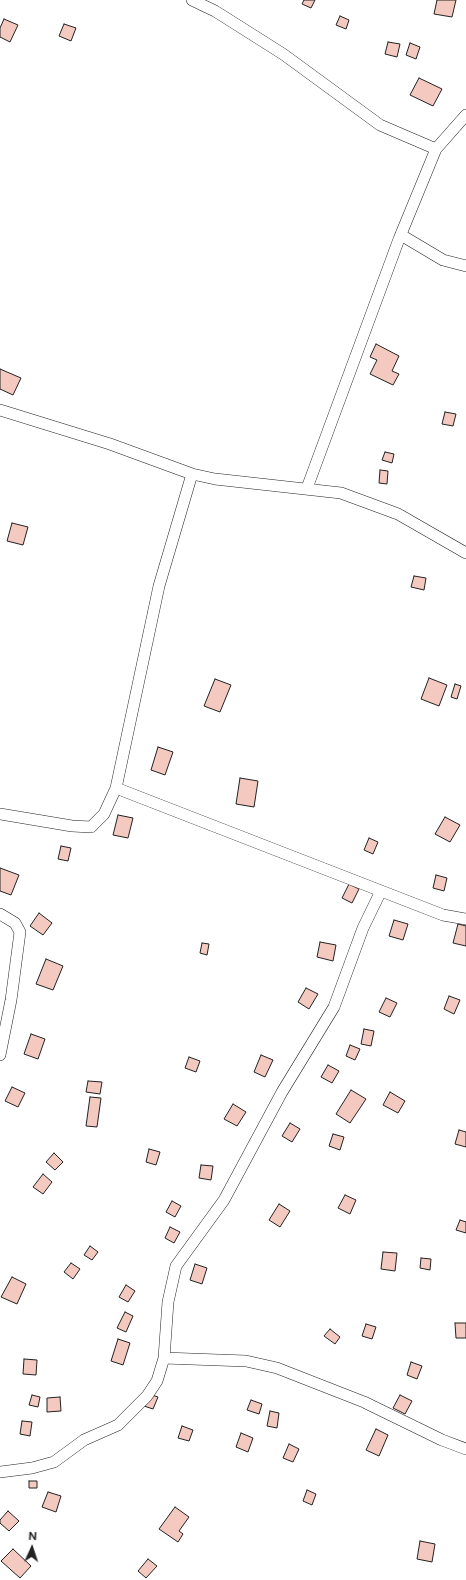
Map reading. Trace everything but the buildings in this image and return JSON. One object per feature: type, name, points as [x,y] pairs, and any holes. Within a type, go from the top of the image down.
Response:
[{"type":"street","points":[[192,0],[215,11],[283,54],[380,125],[436,149]]},
{"type":"street","points":[[307,488],[400,235],[436,149],[466,115]]},
{"type":"street","points":[[400,235],[444,260],[466,266]]},
{"type":"street","points":[[0,410],[110,444],[192,474],[215,480],[307,488],[341,493],[398,514],[466,553]]},
{"type":"street","points":[[0,814],[72,826],[91,827],[104,814],[116,788],[159,586],[192,474]]},
{"type":"street","points":[[116,788],[443,915],[466,919]]},
{"type":"street","points":[[0,1472],[32,1468],[54,1462],[84,1440],[118,1424],[147,1396],[161,1373],[164,1358],[168,1302],[176,1266],[224,1200],[282,1092],[334,1007],[363,928],[381,891]]},
{"type":"street","points":[[0,914],[15,923],[20,932],[11,1000],[0,1055]]},
{"type":"street","points":[[164,1358],[246,1361],[277,1368],[364,1402],[442,1440],[466,1449]]}]
